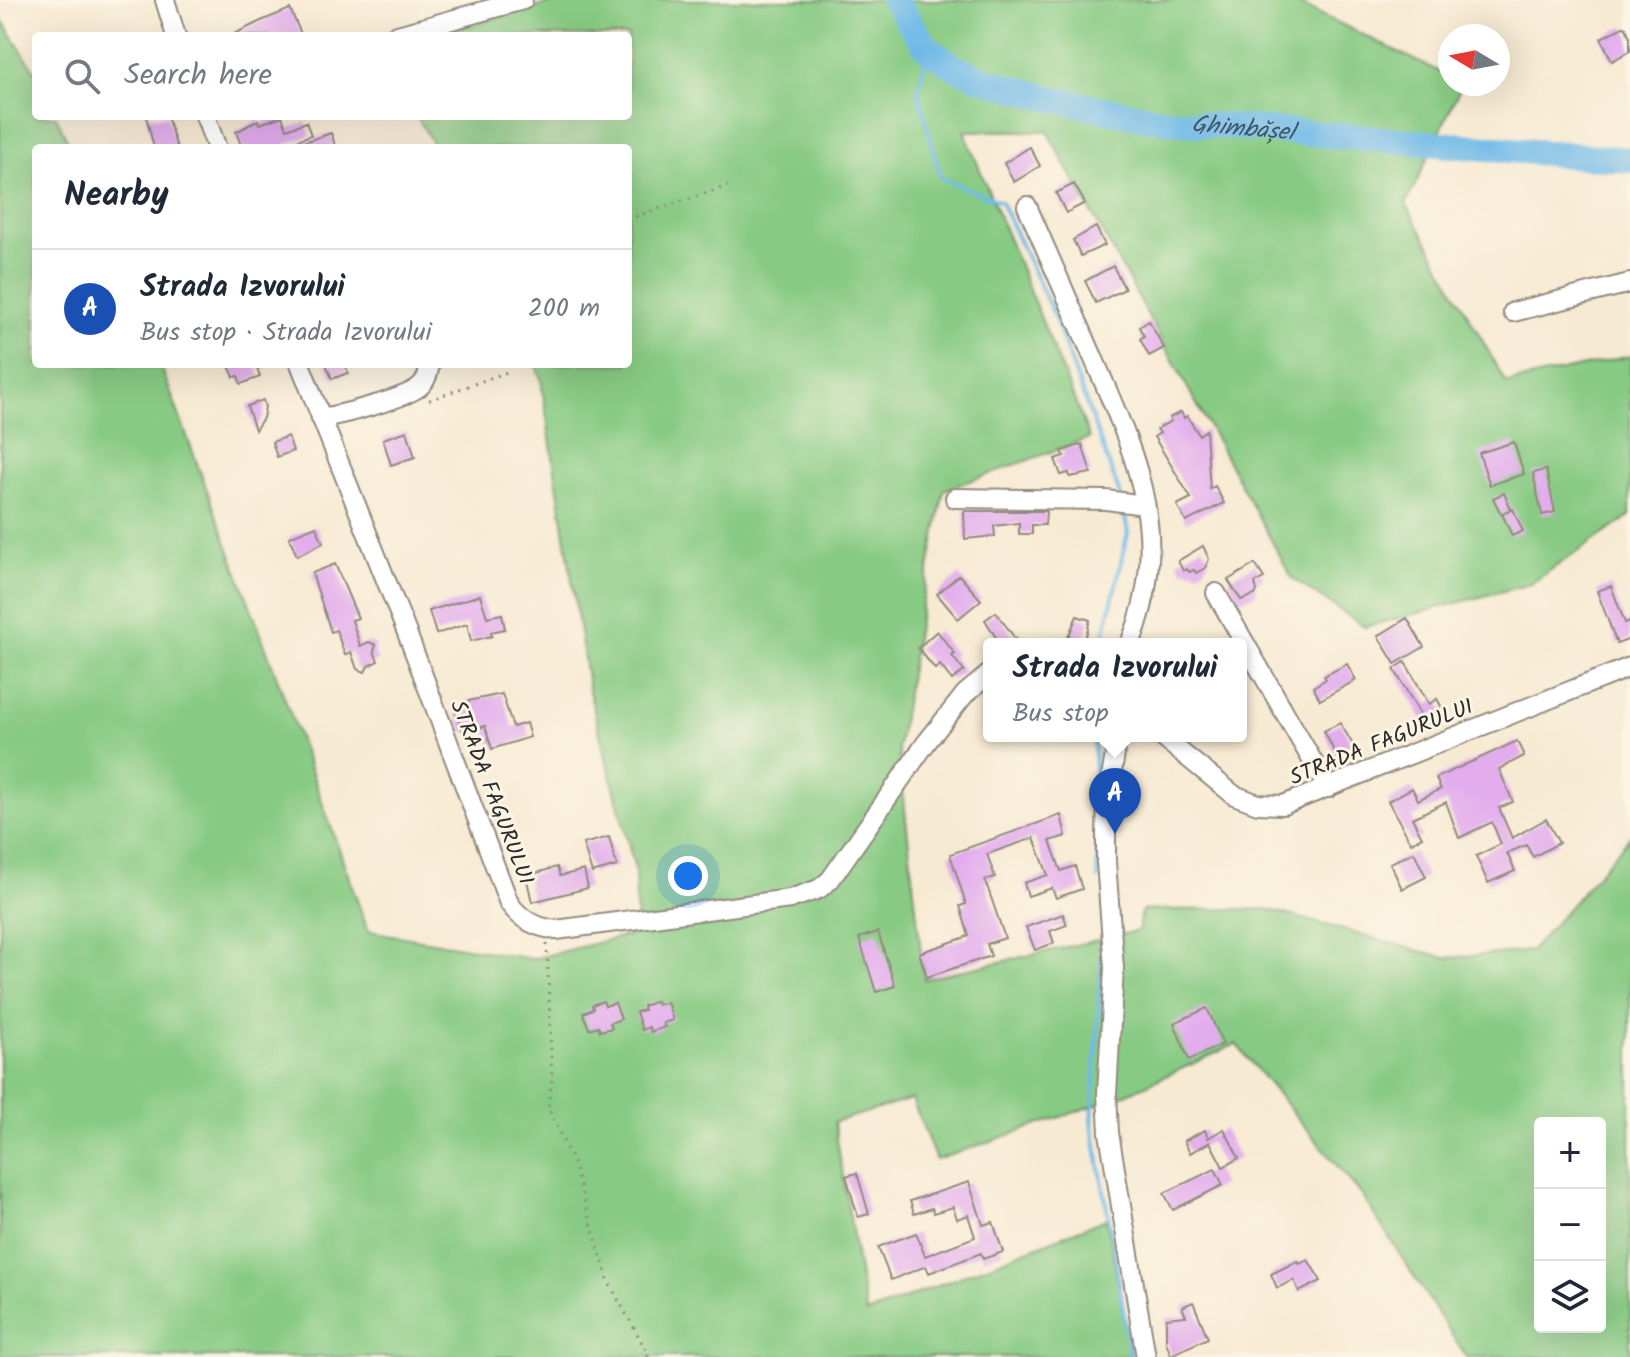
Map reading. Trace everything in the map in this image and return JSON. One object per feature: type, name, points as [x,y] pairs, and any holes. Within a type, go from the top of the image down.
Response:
[{"type":"street","points":[[165,0],[175,32]]},
{"type":"street","points":[[408,32],[523,0]]},
{"type":"street","points":[[206,120],[216,144]]},
{"type":"street","points":[[1027,206],[1139,467],[1130,503],[1151,552],[1148,586],[1141,618],[1133,638]]},
{"type":"street","points":[[1513,312],[1630,283]]},
{"type":"street","name":"STRADA FAGURULUI","points":[[302,368],[407,633],[509,903],[528,922],[547,928]]},
{"type":"street","points":[[321,418],[347,414],[419,388],[427,378],[429,368]]},
{"type":"street","points":[[955,498],[1130,503]]},
{"type":"street","points":[[1216,593],[1242,638]]},
{"type":"street","points":[[1247,647],[1328,788]]},
{"type":"street","name":"STRADA FAGURULUI","points":[[1168,742],[1234,795],[1244,800],[1283,805],[1630,667]]},
{"type":"street","points":[[547,928],[556,930],[790,899],[819,889],[830,880],[936,730],[965,694],[983,679]]},
{"type":"street","points":[[1117,742],[1107,802],[1106,834],[1114,968],[1107,1094],[1109,1133],[1146,1357]]},
{"type":"path","points":[[632,218],[728,186]]},
{"type":"path","points":[[547,928],[552,1078],[548,1107],[573,1163],[609,1283],[648,1357]]},
{"type":"green space","points":[[563,0],[1291,0],[1438,71],[1438,96],[1456,96],[1406,204],[1506,383],[1630,356],[1630,516],[1530,584],[1365,627],[1292,578],[1047,131],[964,131],[1090,438],[944,490],[898,747],[924,979],[1138,931],[1142,910],[1267,909],[1446,958],[1531,951],[1630,837],[1630,1357],[1466,1357],[1361,1194],[1236,1044],[1119,1097],[936,1160],[912,1099],[834,1122],[866,1314],[1106,1219],[1132,1357],[0,1357],[0,17],[32,67],[32,120],[58,120],[69,144],[32,144],[32,368],[161,368],[368,931],[532,959],[637,933],[635,869],[589,691],[541,379],[537,368],[632,368],[632,144],[433,144],[419,120],[632,120],[632,32],[443,32]]},
{"type":"building","points":[[290,9],[300,32],[238,32]]},
{"type":"building","points":[[1625,26],[1630,37],[1630,51],[1612,61],[1601,38]]},
{"type":"building","points":[[147,120],[168,120],[176,144],[153,144]]},
{"type":"building","points":[[258,120],[260,124],[284,120],[287,129],[306,122],[311,135],[287,144],[240,144],[236,132]]},
{"type":"building","points":[[331,133],[335,144],[298,144]]},
{"type":"building","points":[[1030,147],[1040,166],[1014,182],[1004,163]]},
{"type":"building","points":[[1074,184],[1085,203],[1066,213],[1056,193]]},
{"type":"building","points":[[1096,227],[1105,245],[1081,256],[1073,240]]},
{"type":"building","points":[[1113,266],[1125,289],[1096,303],[1085,281]]},
{"type":"building","points":[[1149,321],[1164,348],[1149,356],[1140,339],[1144,336],[1139,327]]},
{"type":"building","points":[[230,368],[260,368],[257,369],[260,377],[241,384],[238,376],[234,377]]},
{"type":"building","points":[[328,368],[346,368],[348,373],[332,379]]},
{"type":"building","points":[[263,400],[263,418],[255,430],[247,406]]},
{"type":"building","points":[[1181,412],[1199,435],[1206,430],[1210,489],[1215,486],[1224,503],[1186,522],[1177,505],[1191,498],[1154,437],[1160,433],[1157,429]]},
{"type":"building","points":[[407,431],[415,457],[391,465],[383,439]]},
{"type":"building","points":[[288,436],[293,451],[277,457],[272,442]]},
{"type":"building","points":[[1514,442],[1524,474],[1490,485],[1479,453]]},
{"type":"building","points":[[1082,444],[1091,473],[1070,477],[1069,473],[1061,475],[1055,459],[1064,456],[1062,451]]},
{"type":"building","points":[[1546,470],[1555,512],[1542,515],[1533,473]]},
{"type":"building","points":[[1504,493],[1511,509],[1501,514],[1493,498]]},
{"type":"building","points":[[1513,509],[1523,531],[1512,536],[1502,514]]},
{"type":"building","points":[[964,511],[1046,511],[1045,525],[1032,525],[1032,534],[1019,534],[1019,523],[994,526],[995,536],[965,539]]},
{"type":"building","points":[[316,526],[323,543],[297,556],[289,537]]},
{"type":"building","points":[[1203,546],[1209,559],[1205,568],[1196,573],[1194,570],[1183,571],[1178,561]]},
{"type":"building","points":[[335,564],[358,618],[352,620],[360,646],[369,642],[376,645],[374,651],[378,661],[368,666],[365,672],[357,669],[351,652],[345,655],[336,630],[331,632],[312,573]]},
{"type":"building","points":[[1255,564],[1264,578],[1255,583],[1255,595],[1241,600],[1228,580]]},
{"type":"building","points":[[959,575],[981,600],[958,619],[937,594]]},
{"type":"building","points":[[1611,586],[1625,623],[1630,621],[1630,639],[1617,644],[1597,591]]},
{"type":"building","points":[[480,595],[487,617],[502,614],[505,629],[471,641],[467,624],[436,634],[429,611]]},
{"type":"building","points":[[996,612],[1015,638],[996,638],[985,620]]},
{"type":"building","points":[[1077,616],[1090,620],[1086,638],[1068,638]]},
{"type":"building","points":[[1407,618],[1424,647],[1395,664],[1378,636]]},
{"type":"building","points":[[937,631],[964,671],[952,680],[940,665],[935,669],[918,648]]},
{"type":"building","points":[[1405,662],[1429,704],[1437,699],[1446,715],[1427,726],[1394,669]]},
{"type":"building","points":[[1347,664],[1356,680],[1320,700],[1313,687],[1326,679],[1324,676]]},
{"type":"building","points":[[502,694],[513,727],[526,723],[530,737],[492,749],[485,726],[463,732],[454,707],[464,705],[463,702]]},
{"type":"building","points":[[1340,723],[1358,753],[1340,763],[1324,731]]},
{"type":"building","points":[[1517,741],[1524,756],[1499,769],[1513,802],[1499,808],[1512,838],[1546,819],[1559,843],[1533,857],[1526,845],[1507,853],[1515,871],[1488,883],[1476,856],[1501,844],[1492,822],[1459,838],[1446,802],[1412,818],[1422,837],[1411,843],[1388,801],[1412,788],[1418,800],[1441,789],[1436,778]]},
{"type":"building","points":[[1061,815],[1066,836],[1050,841],[1061,871],[1075,866],[1082,889],[1056,898],[1052,888],[1028,896],[1024,883],[1048,875],[1034,838],[987,854],[995,877],[985,880],[1005,938],[987,944],[991,956],[927,977],[919,953],[969,936],[960,906],[966,904],[950,854]]},
{"type":"building","points":[[609,837],[617,866],[592,873],[583,844]]},
{"type":"building","points":[[1414,852],[1426,877],[1402,889],[1390,863]]},
{"type":"building","points":[[557,867],[560,876],[584,870],[588,888],[532,902],[526,876]]},
{"type":"building","points":[[1063,914],[1067,925],[1050,931],[1054,943],[1035,950],[1026,927]]},
{"type":"building","points":[[878,932],[895,986],[876,992],[859,938]]},
{"type":"building","points":[[603,1001],[605,1006],[615,1003],[621,1019],[610,1023],[612,1028],[600,1031],[598,1026],[589,1029],[583,1013]]},
{"type":"building","points":[[656,1001],[657,1005],[667,1002],[673,1020],[651,1032],[649,1027],[642,1030],[636,1012]]},
{"type":"building","points":[[1207,1008],[1223,1044],[1189,1060],[1174,1023]]},
{"type":"building","points":[[1224,1129],[1239,1158],[1223,1167],[1210,1142],[1190,1153],[1184,1141],[1205,1130],[1208,1138]]},
{"type":"building","points":[[1215,1169],[1223,1185],[1173,1210],[1164,1193]]},
{"type":"building","points":[[857,1173],[869,1214],[858,1217],[846,1176]]},
{"type":"building","points":[[969,1182],[983,1225],[993,1222],[1003,1252],[983,1259],[981,1253],[929,1273],[926,1266],[891,1280],[878,1247],[916,1233],[925,1256],[975,1237],[968,1215],[957,1219],[953,1207],[934,1213],[932,1208],[914,1214],[910,1201]]},
{"type":"building","points":[[1308,1260],[1321,1281],[1299,1292],[1294,1280],[1277,1288],[1271,1274],[1298,1261],[1299,1264]]},
{"type":"building","points":[[1193,1302],[1208,1338],[1171,1355],[1166,1342],[1166,1318],[1186,1316],[1182,1307]]},
{"type":"waterway","name":"Ghimbășel","points":[[894,0],[928,49],[956,68],[988,81],[1048,98],[1163,121],[1630,160]]},
{"type":"waterway","points":[[928,49],[918,91],[941,178],[1001,202],[1053,313],[1121,497]]},
{"type":"waterway","points":[[1103,638],[1128,533],[1123,506]]},
{"type":"waterway","points":[[1094,742],[1098,878]]},
{"type":"waterway","points":[[1103,935],[1092,1123],[1130,1357]]},
{"type":"place","name":"Strada Izvorului","points":[[1115,834]]}]
